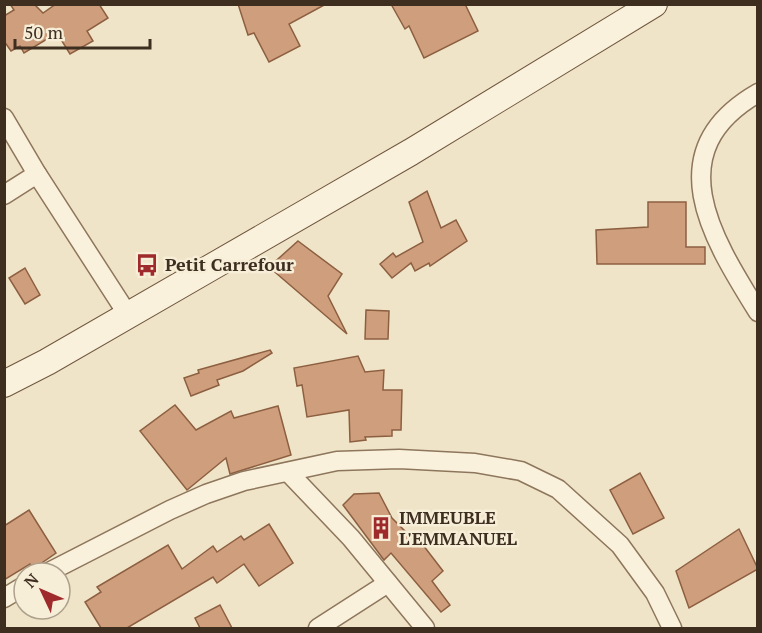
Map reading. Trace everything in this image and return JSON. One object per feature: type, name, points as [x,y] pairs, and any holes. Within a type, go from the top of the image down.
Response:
[{"type":"main road","points":[[4,384],[411,152],[654,4]]},
{"type":"street","points":[[758,93],[732,110],[715,127],[706,145],[700,178],[704,207],[719,248],[758,312]]},
{"type":"street","points":[[4,118],[37,174],[128,315]]},
{"type":"street","points":[[4,195],[37,174]]},
{"type":"street","points":[[71,561],[206,494],[337,460],[399,459],[475,463],[521,471],[558,489],[620,545],[655,593],[672,628]]},
{"type":"street","points":[[288,472],[351,538],[425,628]]},
{"type":"street","points":[[318,628],[388,584]]},
{"type":"building","points":[[10,4],[34,4],[43,13],[56,4],[99,4],[108,18],[87,31],[93,41],[70,54],[57,33],[24,53],[20,46],[11,51],[4,41],[4,16],[14,10]]},
{"type":"building","points":[[238,4],[326,4],[289,24],[300,46],[269,62],[254,33],[248,35]]},
{"type":"building","points":[[391,4],[465,4],[478,31],[424,58],[409,26],[405,29]]},
{"type":"building","points":[[427,191],[441,228],[456,220],[467,241],[430,266],[429,263],[415,271],[411,263],[392,278],[380,264],[393,253],[396,257],[423,242],[409,202]]},
{"type":"building","points":[[648,202],[686,202],[686,247],[705,247],[705,264],[597,264],[596,230],[648,227]]},
{"type":"building","points":[[298,241],[342,274],[328,296],[347,334],[269,267]]},
{"type":"building","points":[[25,268],[40,295],[25,304],[9,278]]},
{"type":"building","points":[[366,310],[389,311],[388,339],[365,339]]},
{"type":"building","points":[[270,350],[272,353],[243,371],[217,380],[219,385],[191,396],[184,378],[199,373],[198,370]]},
{"type":"building","points":[[358,356],[365,372],[384,370],[383,390],[402,390],[401,430],[392,430],[392,436],[365,437],[366,440],[350,442],[349,410],[307,417],[302,385],[297,386],[294,368]]},
{"type":"building","points":[[175,405],[196,430],[231,411],[234,418],[278,406],[291,455],[230,474],[226,458],[187,490],[140,431]]},
{"type":"building","points":[[640,473],[664,518],[633,534],[610,490]]},
{"type":"building","points":[[379,493],[392,518],[410,536],[413,532],[443,571],[432,581],[450,605],[441,612],[391,553],[384,560],[343,505],[354,494]]},
{"type":"building","points":[[29,510],[56,553],[44,561],[12,561],[12,575],[4,580],[4,526]]},
{"type":"building","points":[[269,524],[293,563],[259,586],[244,564],[217,583],[213,577],[127,628],[101,628],[85,602],[101,592],[97,587],[168,545],[182,569],[213,546],[217,552],[241,536],[244,540]]},
{"type":"building","points":[[739,529],[758,569],[689,608],[676,571]]},
{"type":"building","points":[[220,605],[232,628],[200,628],[195,618]]},
{"type":"place","name":"Petit Carrefour","points":[[147,265]]},
{"type":"place","name":"IMMEUBLE L'EMMANUEL","points":[[381,528]]}]
